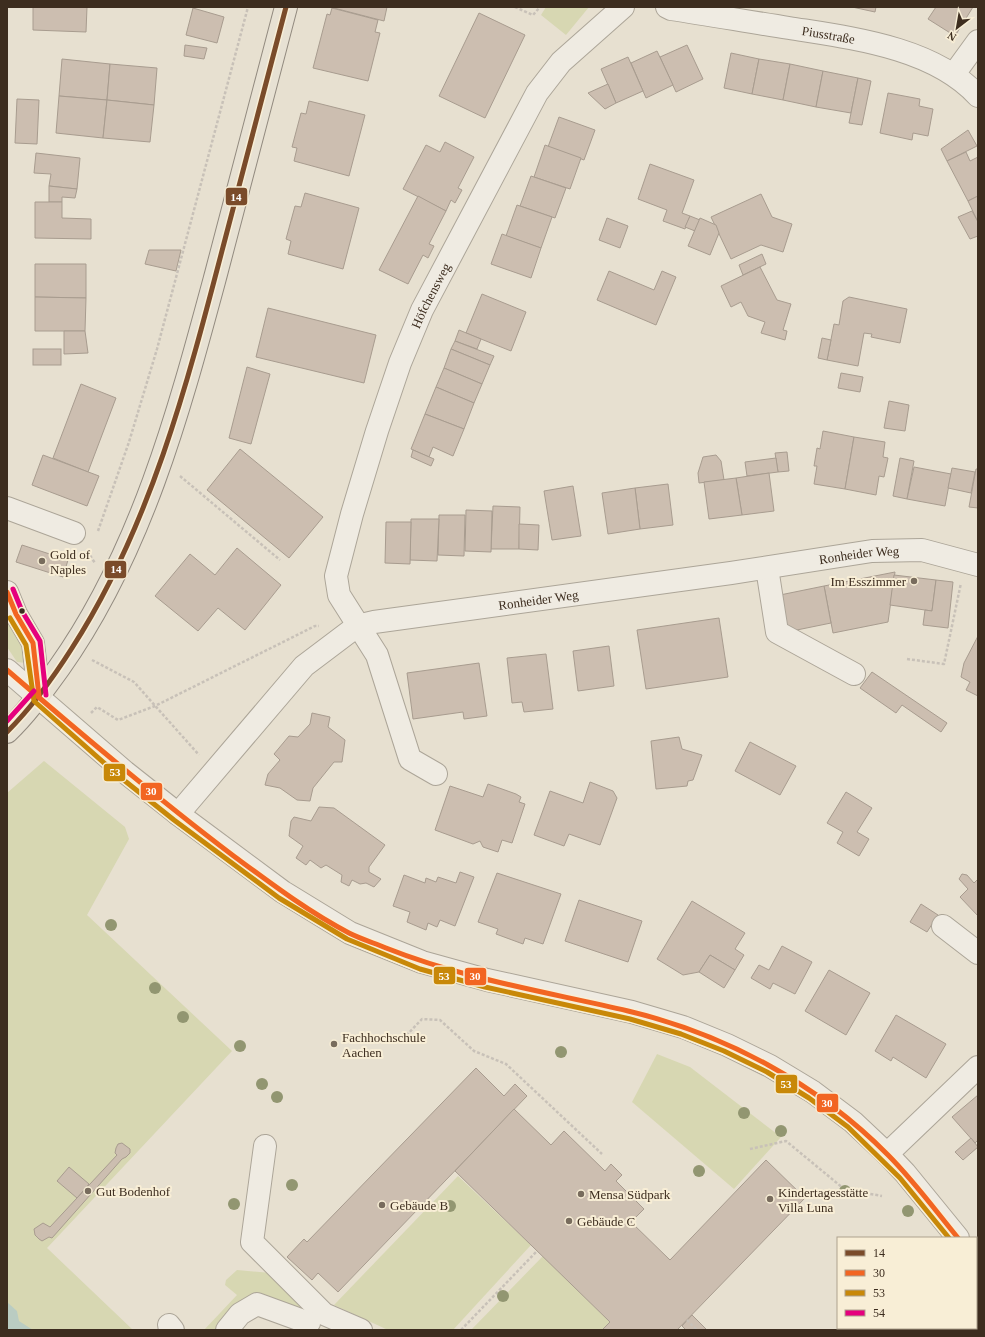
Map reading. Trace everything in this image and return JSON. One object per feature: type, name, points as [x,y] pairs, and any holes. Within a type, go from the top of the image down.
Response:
[{"type":"main road","points":[[7,732],[39,696],[88,627],[129,542],[162,460],[192,361],[286,7]]},
{"type":"street","name":"Höfchensweg","points":[[436,774],[410,759],[377,655],[357,626],[339,595],[336,576],[352,514],[377,431],[400,363],[422,310],[537,93],[561,62],[623,7]]},
{"type":"street","name":"Piusstraße","points":[[667,7],[671,10],[860,39],[926,60],[954,74],[978,96]]},
{"type":"street","points":[[954,74],[978,40]]},
{"type":"street","points":[[7,508],[74,533]]},
{"type":"street","name":"Ronheider Weg","points":[[178,814],[213,770],[304,666],[357,626],[374,622],[767,568],[872,551],[922,550],[972,563]]},
{"type":"street","points":[[767,568],[777,632],[854,674]]},
{"type":"street","points":[[7,592],[16,614],[33,643],[39,696]]},
{"type":"street","points":[[7,670],[39,696],[74,728],[178,814],[283,892],[350,933],[422,962],[487,980],[632,1012],[683,1027],[727,1045],[770,1066],[812,1092],[852,1122],[887,1154],[905,1173],[957,1237]]},
{"type":"street","points":[[944,926],[978,953]]},
{"type":"street","points":[[887,1154],[978,1067]]},
{"type":"street","points":[[265,1146],[252,1242],[324,1314],[360,1330]]},
{"type":"street","points":[[228,1330],[240,1314],[257,1304],[309,1323]]},
{"type":"path","points":[[97,534],[127,449],[157,349],[248,7]]},
{"type":"path","points":[[515,7],[533,15],[540,7]]},
{"type":"path","points":[[162,460],[280,560]]},
{"type":"path","points":[[91,548],[89,554],[109,586]]},
{"type":"path","points":[[907,659],[944,664],[972,563]]},
{"type":"path","points":[[74,728],[97,707],[118,720],[155,706],[315,626],[322,626]]},
{"type":"path","points":[[74,646],[99,665],[134,682],[213,770]]},
{"type":"path","points":[[403,1039],[422,1018],[440,1020],[474,1051],[506,1064],[602,1154]]},
{"type":"path","points":[[750,1149],[786,1141],[849,1193],[865,1193],[882,1196]]},
{"type":"path","points":[[461,1330],[537,1251]]},
{"type":"path","points":[[687,1320],[697,1330]]},
{"type":"green space","points":[[546,7],[589,7],[566,35],[541,15]]},
{"type":"green space","points":[[7,617],[28,655],[26,663],[17,662],[7,647]]},
{"type":"green space","points":[[44,761],[125,827],[129,839],[87,915],[232,1051],[47,1248],[133,1330],[7,1330],[7,793]]},
{"type":"green space","points":[[657,1054],[690,1067],[781,1137],[734,1189],[632,1102]]},
{"type":"green space","points":[[458,1176],[531,1245],[453,1330],[388,1330],[334,1305]]},
{"type":"green space","points":[[543,1256],[610,1322],[602,1330],[471,1330]]},
{"type":"green space","points":[[237,1270],[271,1273],[319,1320],[265,1297],[235,1305],[215,1330],[204,1330],[237,1295],[225,1285],[226,1280]]},
{"type":"shaded area","points":[[7,1302],[17,1311],[19,1321],[33,1330],[7,1330]]},
{"type":"building","points":[[33,7],[87,7],[86,32],[33,30]]},
{"type":"building","points":[[330,7],[387,7],[384,21]]},
{"type":"building","points":[[852,7],[876,7],[875,12]]},
{"type":"building","points":[[936,7],[973,7],[955,36],[928,19]]},
{"type":"building","points":[[193,8],[224,17],[217,43],[186,35]]},
{"type":"building","points":[[332,8],[378,20],[375,32],[380,33],[368,81],[313,68],[327,14],[330,15]]},
{"type":"building","points":[[479,13],[525,35],[485,118],[439,96]]},
{"type":"building","points":[[185,45],[207,48],[204,59],[184,56]]},
{"type":"building","points":[[687,45],[703,79],[676,92],[660,57]]},
{"type":"building","points":[[657,51],[673,85],[646,98],[631,63]]},
{"type":"building","points":[[731,53],[759,59],[752,94],[724,88]]},
{"type":"building","points":[[628,57],[643,91],[616,103],[601,69]]},
{"type":"building","points":[[62,59],[110,64],[107,100],[59,96]]},
{"type":"building","points":[[759,59],[790,64],[783,100],[752,94]]},
{"type":"building","points":[[110,64],[157,68],[154,105],[107,100]]},
{"type":"building","points":[[790,64],[823,71],[816,107],[783,100]]},
{"type":"building","points":[[823,71],[858,78],[851,113],[816,107]]},
{"type":"building","points":[[858,78],[871,81],[862,125],[849,123]]},
{"type":"building","points":[[608,84],[616,103],[605,109],[588,93]]},
{"type":"building","points":[[888,93],[920,99],[919,106],[933,109],[928,136],[913,133],[912,140],[880,133]]},
{"type":"building","points":[[59,96],[107,100],[103,138],[56,133]]},
{"type":"building","points":[[17,99],[39,100],[37,144],[15,143]]},
{"type":"building","points":[[107,100],[154,105],[150,142],[103,138]]},
{"type":"building","points":[[309,101],[365,115],[349,176],[294,161],[297,148],[292,147],[301,113],[306,114]]},
{"type":"building","points":[[559,117],[595,130],[584,160],[548,147]]},
{"type":"building","points":[[968,130],[977,146],[947,161],[941,149]]},
{"type":"building","points":[[445,142],[474,157],[458,188],[462,190],[455,203],[451,200],[446,211],[403,189],[426,145],[440,152]]},
{"type":"building","points":[[545,145],[581,158],[570,189],[534,177]]},
{"type":"building","points":[[966,152],[970,161],[978,157],[978,196],[968,201],[947,161]]},
{"type":"building","points":[[36,153],[80,158],[77,189],[49,186],[51,174],[34,173]]},
{"type":"building","points":[[650,164],[694,180],[682,213],[690,216],[685,229],[663,221],[667,210],[638,199]]},
{"type":"building","points":[[531,176],[566,188],[555,218],[520,206]]},
{"type":"building","points":[[49,186],[77,189],[75,198],[62,197],[62,202],[49,202]]},
{"type":"building","points":[[305,193],[359,208],[343,269],[288,254],[291,241],[286,239],[295,206],[301,207]]},
{"type":"building","points":[[761,194],[772,217],[792,224],[783,252],[761,245],[731,259],[711,217]]},
{"type":"building","points":[[418,196],[446,211],[429,244],[434,246],[428,258],[423,255],[408,284],[379,270]]},
{"type":"building","points":[[978,196],[978,222],[968,201]]},
{"type":"building","points":[[35,202],[62,202],[62,218],[91,219],[91,239],[35,238]]},
{"type":"building","points":[[517,205],[552,217],[541,248],[506,236]]},
{"type":"building","points":[[972,211],[978,222],[978,236],[970,239],[958,217]]},
{"type":"building","points":[[690,216],[700,220],[695,231],[685,227]]},
{"type":"building","points":[[607,218],[628,226],[620,248],[599,240]]},
{"type":"building","points":[[700,218],[716,225],[719,233],[710,255],[688,246]]},
{"type":"building","points":[[502,234],[541,248],[531,278],[491,264]]},
{"type":"building","points":[[149,250],[181,250],[176,271],[145,264]]},
{"type":"building","points":[[762,254],[766,264],[743,275],[739,265]]},
{"type":"building","points":[[35,264],[86,264],[86,298],[35,297]]},
{"type":"building","points":[[760,267],[777,300],[791,304],[783,330],[787,331],[785,340],[761,333],[765,322],[748,316],[741,302],[731,307],[721,286]]},
{"type":"building","points":[[609,271],[654,290],[662,271],[676,277],[656,325],[597,300]]},
{"type":"building","points":[[482,294],[526,312],[511,351],[466,333]]},
{"type":"building","points":[[35,297],[86,298],[85,331],[35,331]]},
{"type":"building","points":[[849,297],[907,309],[900,343],[871,337],[872,334],[864,333],[858,366],[827,360],[834,324],[839,325],[843,301]]},
{"type":"building","points":[[268,308],[376,335],[364,383],[256,357]]},
{"type":"building","points":[[459,330],[481,339],[477,349],[455,341]]},
{"type":"building","points":[[64,331],[85,331],[88,353],[64,354]]},
{"type":"building","points":[[822,338],[831,340],[827,360],[818,358]]},
{"type":"building","points":[[455,341],[494,356],[490,365],[451,349]]},
{"type":"building","points":[[33,349],[61,349],[61,365],[33,365]]},
{"type":"building","points":[[451,349],[490,365],[482,384],[444,368]]},
{"type":"building","points":[[247,367],[270,374],[251,444],[229,438]]},
{"type":"building","points":[[444,368],[482,384],[474,403],[436,387]]},
{"type":"building","points":[[841,373],[863,377],[860,392],[838,388]]},
{"type":"building","points":[[81,384],[116,398],[88,472],[53,458]]},
{"type":"building","points":[[436,387],[474,403],[464,429],[425,414]]},
{"type":"building","points":[[889,401],[909,405],[905,431],[884,428]]},
{"type":"building","points":[[425,414],[464,429],[453,456],[433,447],[429,457],[411,449]]},
{"type":"building","points":[[823,431],[854,437],[845,489],[814,484],[817,466],[814,466],[817,448],[820,449]]},
{"type":"building","points":[[854,437],[885,442],[883,457],[888,458],[884,477],[879,476],[876,495],[845,489]]},
{"type":"building","points":[[240,449],[323,517],[289,558],[207,490]]},
{"type":"building","points":[[413,450],[434,459],[431,466],[411,457]]},
{"type":"building","points":[[787,452],[789,471],[778,472],[775,453]]},
{"type":"building","points":[[43,455],[99,476],[87,506],[32,485]]},
{"type":"building","points":[[716,455],[721,461],[724,480],[699,483],[698,473],[703,457]]},
{"type":"building","points":[[776,458],[778,472],[747,476],[745,462]]},
{"type":"building","points":[[900,458],[914,461],[907,499],[893,496]]},
{"type":"building","points":[[914,467],[951,474],[945,506],[907,499]]},
{"type":"building","points":[[952,468],[975,472],[971,493],[948,488]]},
{"type":"building","points":[[976,469],[978,469],[978,508],[969,507]]},
{"type":"building","points":[[769,473],[774,511],[742,515],[736,478]]},
{"type":"building","points":[[736,478],[742,515],[709,519],[704,482]]},
{"type":"building","points":[[668,484],[673,525],[640,529],[635,488]]},
{"type":"building","points":[[573,486],[581,536],[552,540],[544,491]]},
{"type":"building","points":[[635,488],[640,529],[608,534],[602,493]]},
{"type":"building","points":[[493,506],[520,507],[519,549],[491,549]]},
{"type":"building","points":[[466,510],[492,511],[491,552],[465,551]]},
{"type":"building","points":[[439,515],[465,515],[464,556],[438,555]]},
{"type":"building","points":[[411,519],[439,519],[437,561],[410,560]]},
{"type":"building","points":[[386,522],[411,522],[410,564],[385,563]]},
{"type":"building","points":[[519,524],[539,525],[538,550],[519,549]]},
{"type":"building","name":"Gold of Naples","points":[[22,545],[68,560],[63,577],[16,562]]},
{"type":"building","points":[[237,548],[281,585],[245,630],[218,608],[198,631],[155,596],[190,554],[215,575]]},
{"type":"building","points":[[895,572],[888,622],[833,633],[824,586]]},
{"type":"building","points":[[894,575],[936,580],[932,611],[890,605]]},
{"type":"building","points":[[936,580],[953,582],[948,628],[923,625],[925,610],[932,611]]},
{"type":"building","points":[[824,586],[831,623],[787,632],[780,595]]},
{"type":"building","points":[[719,618],[728,677],[646,689],[637,630]]},
{"type":"building","points":[[978,636],[978,696],[966,690],[970,682],[961,677],[964,663]]},
{"type":"building","points":[[609,646],[614,686],[578,691],[573,651]]},
{"type":"building","points":[[546,654],[553,709],[524,712],[522,702],[512,703],[507,658]]},
{"type":"building","points":[[479,663],[487,716],[464,719],[463,712],[413,719],[407,673]]},
{"type":"building","points":[[872,672],[947,723],[941,732],[902,705],[896,713],[860,688]]},
{"type":"building","points":[[312,713],[330,717],[328,727],[345,740],[342,762],[334,762],[313,788],[310,801],[297,800],[280,788],[265,785],[268,774],[280,760],[274,754],[289,736],[298,737],[310,724]]},
{"type":"building","points":[[679,737],[682,749],[702,755],[693,780],[688,781],[687,786],[656,789],[651,741]]},
{"type":"building","points":[[750,742],[796,766],[780,795],[735,771]]},
{"type":"building","points":[[590,782],[613,791],[617,798],[600,845],[569,834],[564,846],[534,835],[550,791],[583,803]]},
{"type":"building","points":[[488,784],[516,794],[521,797],[519,802],[525,804],[512,843],[502,840],[498,852],[483,847],[480,841],[473,844],[435,830],[450,786],[483,797]]},
{"type":"building","points":[[846,792],[872,808],[857,832],[869,839],[859,856],[837,843],[843,832],[827,823]]},
{"type":"building","points":[[319,807],[334,808],[385,845],[369,867],[369,872],[381,879],[374,887],[366,883],[360,884],[352,880],[349,886],[341,882],[342,875],[326,865],[321,868],[310,860],[306,865],[296,858],[303,846],[289,836],[291,821],[294,817],[311,821]]},
{"type":"building","points":[[460,872],[474,877],[455,926],[440,920],[437,927],[428,923],[426,930],[407,922],[410,912],[393,906],[404,875],[425,883],[426,878],[436,882],[438,877],[456,883]]},
{"type":"building","points":[[497,873],[561,894],[543,944],[525,938],[523,944],[496,934],[498,929],[478,922]]},
{"type":"building","points":[[962,874],[967,875],[974,883],[978,879],[978,916],[960,897],[968,889],[959,879]]},
{"type":"building","points":[[579,900],[642,921],[628,962],[565,941]]},
{"type":"building","points":[[692,901],[745,933],[735,949],[744,955],[735,970],[710,955],[699,972],[683,975],[657,959]]},
{"type":"building","points":[[921,904],[938,915],[927,932],[910,922]]},
{"type":"building","points":[[782,946],[812,962],[795,994],[773,983],[770,989],[751,978],[759,965],[769,970]]},
{"type":"building","points":[[710,955],[735,970],[724,988],[699,972]]},
{"type":"building","points":[[829,970],[870,993],[846,1035],[805,1011]]},
{"type":"building","points":[[896,1015],[946,1044],[926,1078],[893,1057],[891,1061],[875,1051]]},
{"type":"building","name":"Gebäude B","points":[[476,1068],[504,1096],[515,1084],[527,1096],[338,1292],[318,1273],[312,1280],[287,1257],[304,1239],[307,1242]]},
{"type":"building","points":[[978,1095],[978,1140],[975,1143],[952,1117]]},
{"type":"building","name":"Gebäude C","points":[[514,1109],[551,1145],[564,1131],[605,1171],[611,1164],[622,1175],[616,1181],[644,1209],[631,1222],[670,1260],[766,1160],[805,1198],[677,1330],[602,1330],[610,1322],[455,1171]]},
{"type":"building","points":[[971,1138],[978,1147],[963,1160],[955,1152]]},
{"type":"building","name":"Gut Bodenhof","points":[[122,1143],[130,1149],[130,1153],[122,1159],[52,1238],[49,1237],[42,1241],[39,1239],[35,1235],[34,1229],[43,1223],[50,1227],[117,1155],[115,1153],[116,1148],[118,1144]]},
{"type":"building","points":[[69,1167],[89,1184],[77,1198],[57,1181]]},
{"type":"building","points":[[692,1315],[707,1330],[686,1330],[682,1326]]},
{"type":"transit line","name":"14","points":[[7,732],[42,692],[72,648],[99,602],[123,554],[145,504],[180,403],[195,351],[286,7]]},
{"type":"transit line","name":"54","points":[[13,589],[22,611],[40,641],[46,695]]},
{"type":"transit line","name":"30","points":[[7,592],[16,614],[33,643],[39,696]]},
{"type":"transit line","name":"53","points":[[10,618],[26,645],[34,701],[120,777],[174,820],[279,898],[347,939],[420,969],[485,987],[630,1019],[681,1034],[724,1051],[767,1072],[809,1098],[848,1127],[900,1178],[948,1237]]},
{"type":"transit line","name":"30","points":[[7,670],[118,764],[202,832],[288,896],[349,933],[415,959],[475,977],[628,1011],[700,1033],[768,1065],[801,1084],[861,1129],[888,1155],[916,1185],[957,1237]]},
{"type":"transit line","name":"54","points":[[7,721],[34,691]]},
{"type":"place","name":"Gold of Naples","points":[[42,561]]},
{"type":"place","name":"Im Esszimmer","points":[[914,581]]},
{"type":"place","name":"Fachhochschule Aachen","points":[[334,1044]]},
{"type":"place","name":"Gut Bodenhof","points":[[88,1191]]},
{"type":"place","name":"Mensa Südpark","points":[[581,1194]]},
{"type":"place","name":"Kindertagesstätte Villa Luna","points":[[770,1199]]},
{"type":"place","name":"Gebäude B","points":[[382,1205]]},
{"type":"place","name":"Gebäude C","points":[[569,1221]]}]
